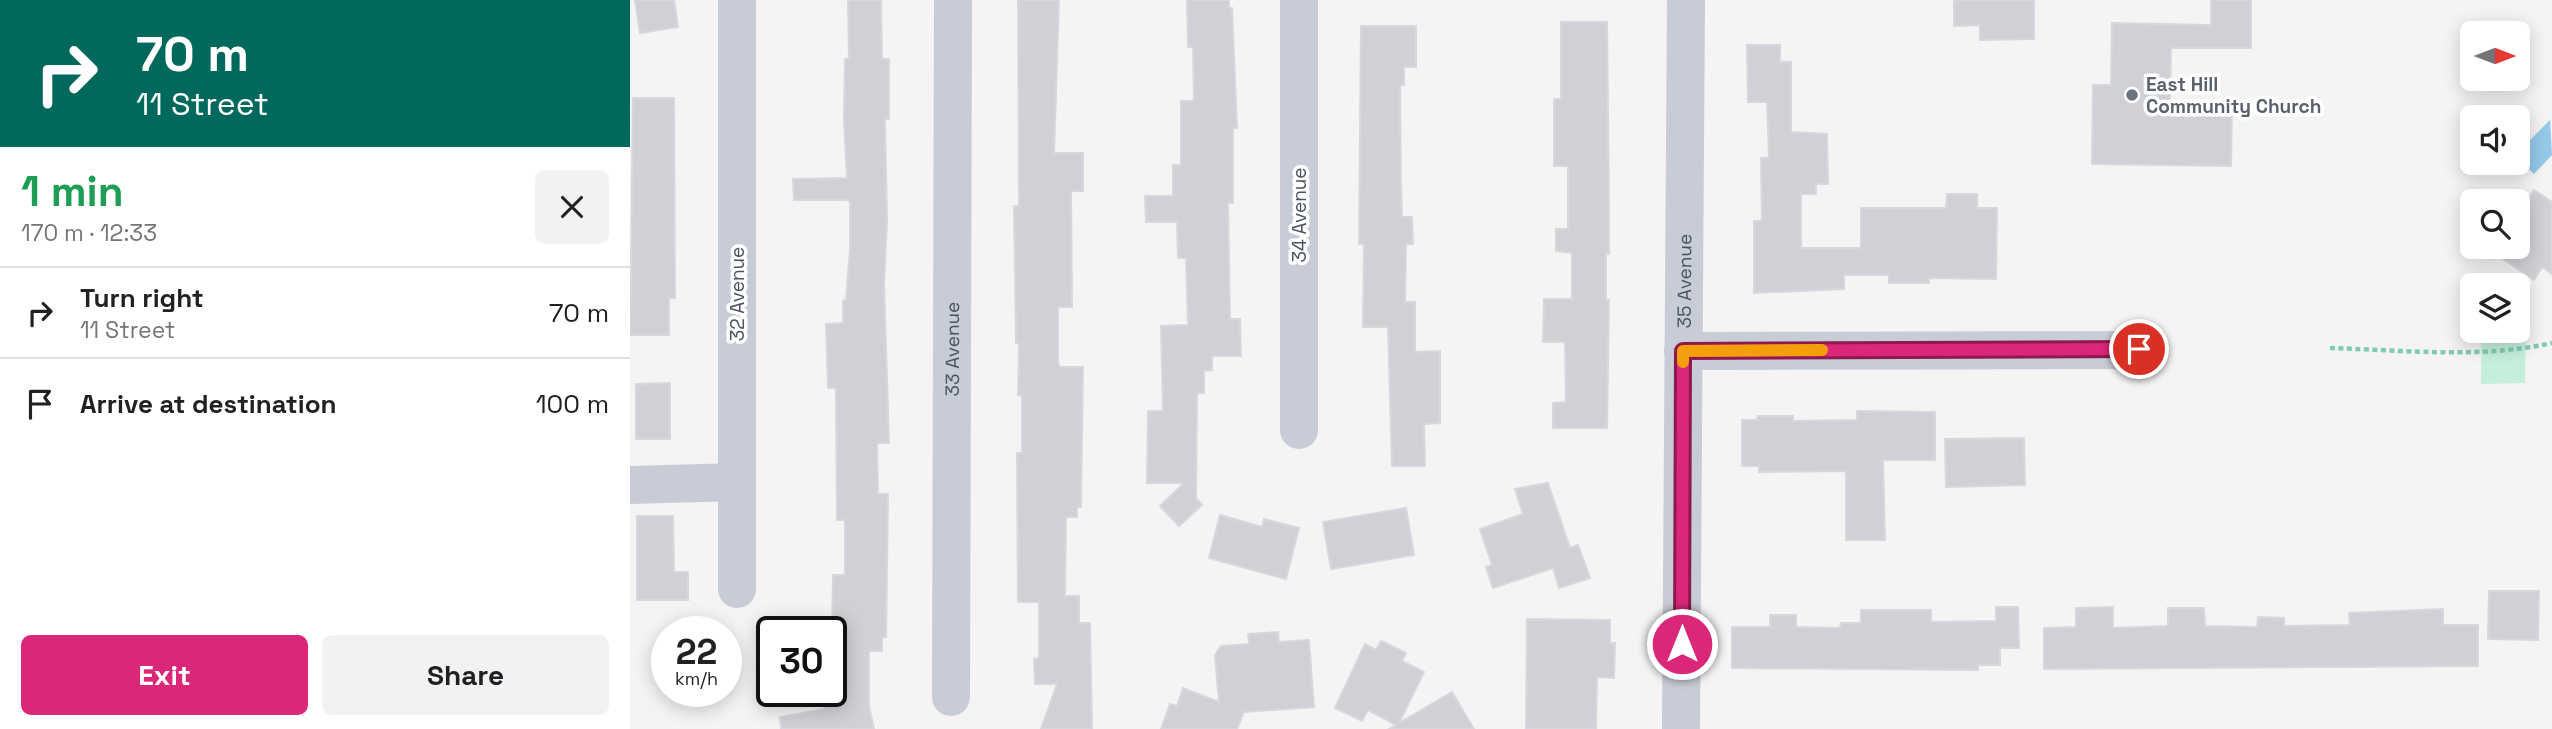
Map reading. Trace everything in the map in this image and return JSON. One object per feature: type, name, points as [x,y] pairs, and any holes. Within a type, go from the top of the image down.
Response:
[{"type":"street","name":"32 Avenue","points":[[737,0],[737,589]]},
{"type":"street","name":"33 Avenue","points":[[951,697],[953,0]]},
{"type":"street","name":"34 Avenue","points":[[1299,0],[1299,430]]},
{"type":"street","name":"35 Avenue","points":[[1681,729],[1686,0]]},
{"type":"street","points":[[1683,351],[2139,349]]},
{"type":"street","points":[[630,485],[737,482]]},
{"type":"path","points":[[2330,348],[2481,352],[2526,349],[2552,343]]},
{"type":"green space","points":[[2481,343],[2526,343],[2525,383],[2481,384]]},
{"type":"water","points":[[2550,120],[2552,155],[2534,174],[2530,170],[2530,140]]},
{"type":"building","points":[[635,0],[674,0],[678,27],[640,33]]},
{"type":"building","points":[[848,0],[881,0],[882,59],[889,59],[889,119],[885,119],[887,222],[884,283],[889,443],[877,443],[878,494],[888,494],[886,637],[882,637],[882,651],[869,651],[869,706],[874,729],[781,729],[780,717],[824,707],[847,707],[847,616],[832,616],[833,575],[845,575],[845,520],[837,520],[836,388],[828,388],[826,324],[843,323],[850,250],[850,202],[794,200],[793,179],[847,178],[845,59],[849,59]]},
{"type":"building","points":[[1018,0],[1059,0],[1054,153],[1083,153],[1083,191],[1071,191],[1072,307],[1058,307],[1058,363],[1060,367],[1083,367],[1081,507],[1077,507],[1077,517],[1066,517],[1065,596],[1079,596],[1079,623],[1090,623],[1092,729],[1041,729],[1057,684],[1035,684],[1034,659],[1039,658],[1039,602],[1018,602],[1017,453],[1022,453],[1022,395],[1018,395],[1019,343],[1016,343],[1014,206],[1019,206]]},
{"type":"building","points":[[1187,0],[1229,0],[1229,8],[1232,8],[1237,128],[1233,128],[1233,203],[1228,203],[1230,319],[1240,319],[1241,356],[1212,356],[1212,370],[1204,371],[1204,393],[1197,393],[1196,498],[1202,505],[1179,526],[1160,506],[1184,483],[1147,483],[1148,411],[1163,411],[1161,326],[1188,325],[1186,258],[1178,258],[1177,222],[1146,222],[1145,196],[1173,196],[1173,165],[1181,165],[1181,101],[1194,101],[1193,47],[1188,47]]},
{"type":"building","points":[[1954,0],[2034,0],[2034,39],[1980,40],[1980,25],[1954,26]]},
{"type":"building","name":"East Hill Community Church","points":[[2211,0],[2251,0],[2251,48],[2171,48],[2170,104],[2232,105],[2231,166],[2092,164],[2093,85],[2111,85],[2112,23],[2211,25]]},
{"type":"building","points":[[1561,22],[1607,22],[1607,428],[1553,428],[1553,403],[1566,402],[1565,342],[1543,342],[1544,299],[1572,299],[1572,253],[1556,251],[1556,229],[1568,229],[1568,166],[1554,166],[1554,99],[1561,99]]},
{"type":"building","points":[[1361,26],[1416,26],[1416,67],[1404,67],[1404,85],[1400,85],[1401,183],[1402,217],[1412,217],[1413,244],[1406,244],[1405,302],[1415,302],[1415,352],[1440,351],[1440,423],[1424,424],[1425,466],[1392,466],[1388,327],[1363,327],[1364,244],[1359,244]]},
{"type":"building","points":[[1747,45],[1780,45],[1780,62],[1791,62],[1791,132],[1827,134],[1828,184],[1816,184],[1816,194],[1801,194],[1801,248],[1861,248],[1861,208],[1946,208],[1947,194],[1977,194],[1977,208],[1997,208],[1996,279],[1929,278],[1929,283],[1889,283],[1889,275],[1844,275],[1844,289],[1754,293],[1754,221],[1762,221],[1761,158],[1769,158],[1767,102],[1748,102]]},
{"type":"building","points":[[633,98],[674,98],[675,298],[669,298],[669,335],[630,335]]},
{"type":"building","points":[[2534,190],[2552,202],[2552,274],[2542,267],[2534,280],[2530,277],[2530,273],[2524,273],[2503,259],[2530,259],[2530,196]]},
{"type":"building","points":[[670,383],[670,439],[636,439],[636,384]]},
{"type":"building","points":[[1857,411],[1935,412],[1935,460],[1883,460],[1885,540],[1846,540],[1846,471],[1759,472],[1759,466],[1742,466],[1742,420],[1757,420],[1758,416],[1793,416],[1793,421],[1857,420]]},
{"type":"building","points":[[2024,438],[2025,485],[1946,487],[1945,439]]},
{"type":"building","points":[[1548,483],[1570,548],[1578,545],[1590,578],[1559,588],[1553,568],[1493,588],[1486,567],[1492,565],[1480,529],[1523,514],[1515,489]]},
{"type":"building","points":[[1406,508],[1414,555],[1331,569],[1323,522]]},
{"type":"building","points":[[1220,515],[1262,527],[1264,519],[1299,528],[1286,579],[1209,558]]},
{"type":"building","points":[[637,516],[673,516],[674,572],[688,572],[688,600],[637,600]]},
{"type":"building","points":[[2489,591],[2539,591],[2538,640],[2488,639]]},
{"type":"building","points":[[1996,607],[2018,607],[2019,648],[2000,648],[2000,665],[1978,665],[1978,670],[1732,668],[1732,627],[1770,627],[1770,615],[1796,615],[1796,627],[1840,628],[1841,623],[1861,623],[1861,610],[1931,610],[1931,622],[1996,621]]},
{"type":"building","points":[[2113,607],[2113,628],[2168,626],[2168,608],[2204,608],[2205,626],[2257,627],[2258,617],[2284,618],[2284,626],[2350,625],[2349,613],[2443,609],[2443,625],[2478,625],[2478,666],[2044,669],[2044,628],[2076,627],[2076,608]]},
{"type":"building","points":[[1527,619],[1610,620],[1610,643],[1615,643],[1614,678],[1597,677],[1596,729],[1526,729]]},
{"type":"building","points":[[1278,632],[1279,642],[1309,640],[1314,707],[1244,712],[1237,729],[1161,729],[1170,704],[1177,706],[1183,688],[1219,702],[1215,655],[1221,646],[1249,644],[1248,634]]},
{"type":"building","points":[[1381,641],[1406,653],[1402,661],[1424,672],[1399,723],[1452,692],[1474,729],[1389,729],[1396,725],[1368,710],[1362,721],[1335,708],[1365,644],[1376,650]]},
{"type":"slow traffic","points":[[1683,362],[1683,351],[1822,350]]},
{"type":"place","name":"East Hill Community Church","points":[[2132,95]]},
{"type":"route","points":[[1682,644],[1683,351],[2139,349]]}]
